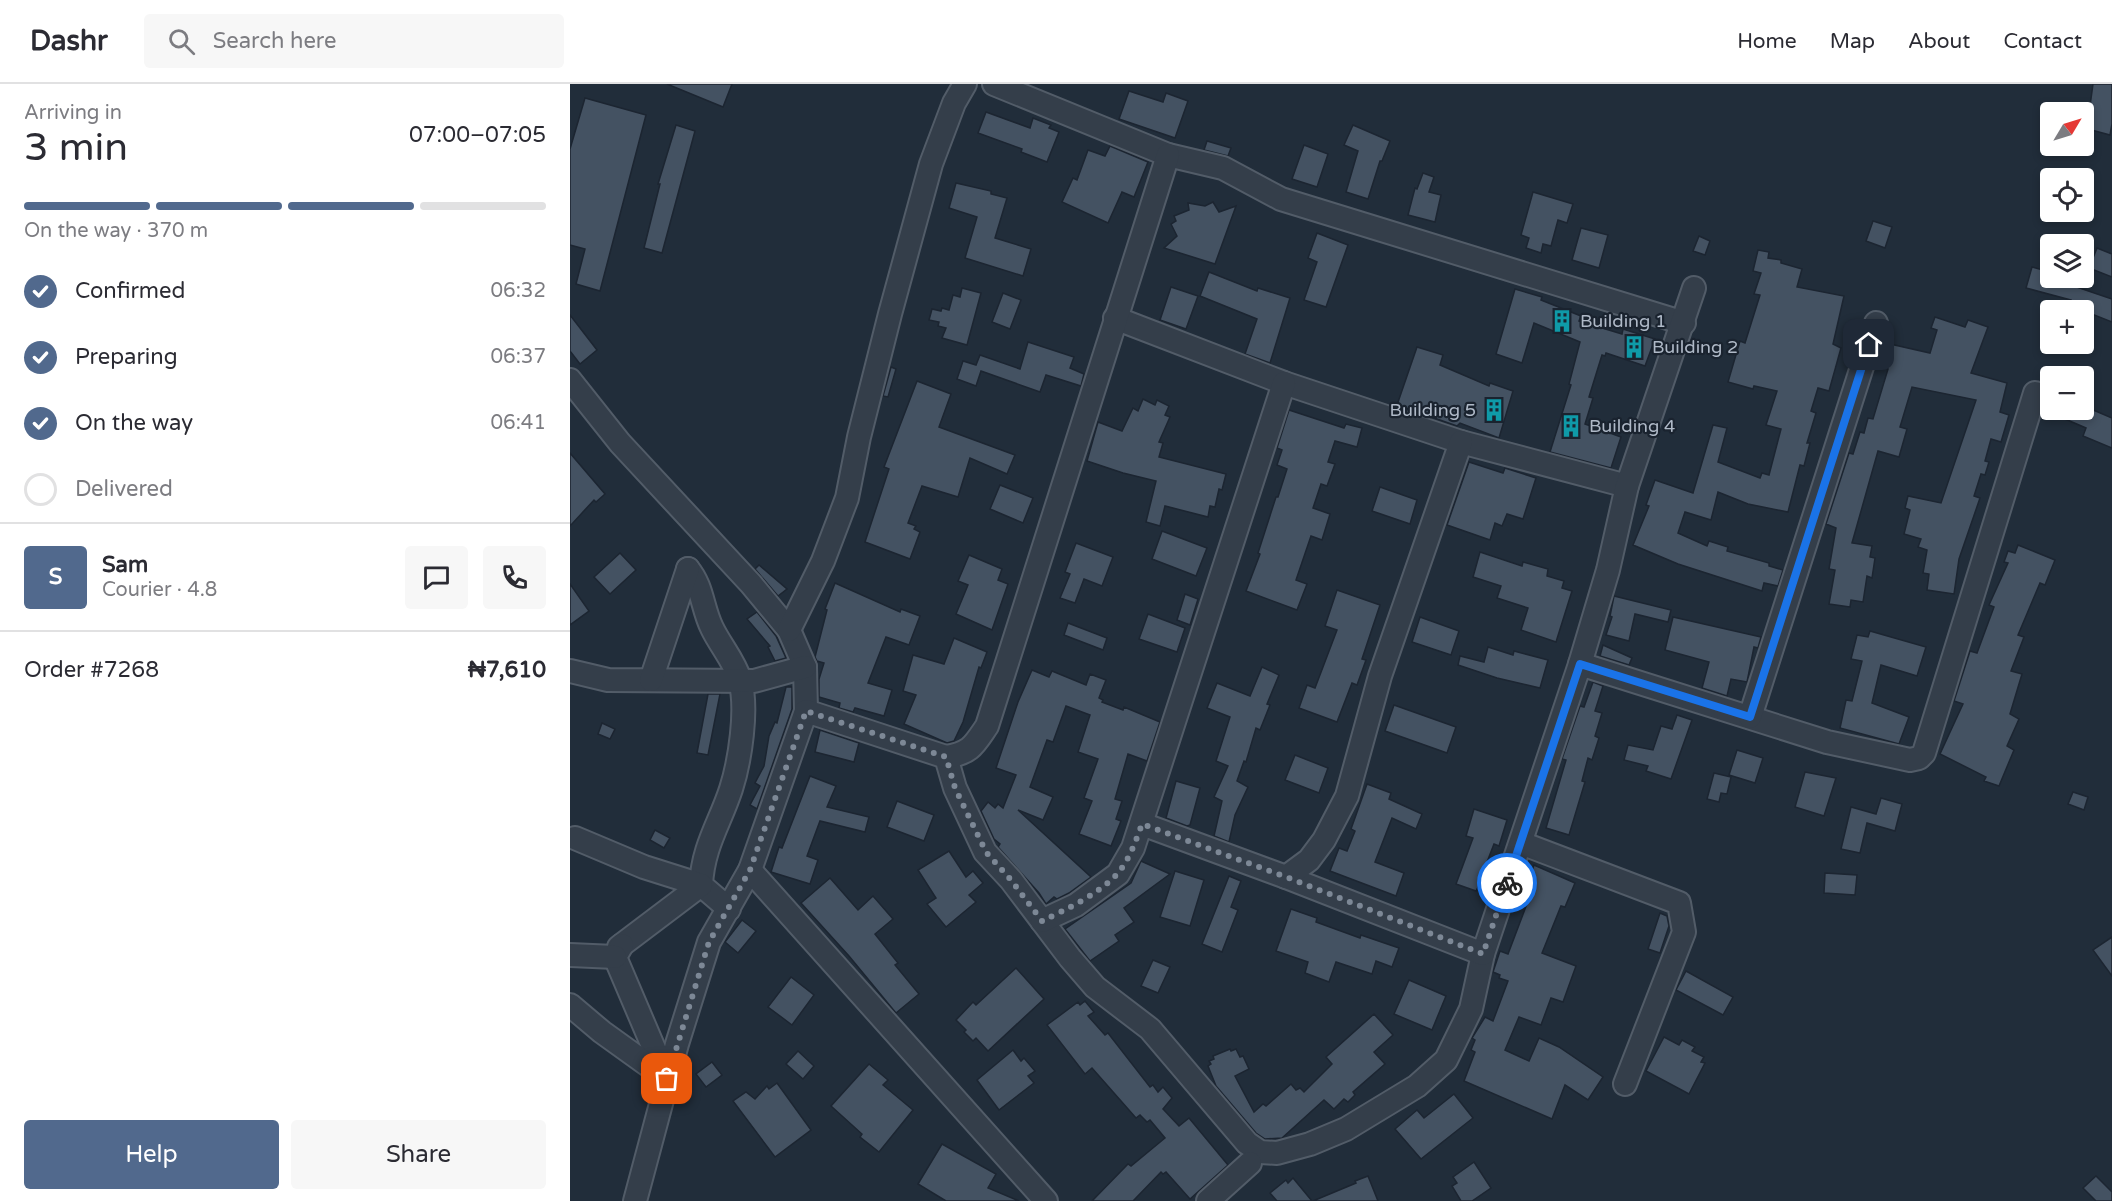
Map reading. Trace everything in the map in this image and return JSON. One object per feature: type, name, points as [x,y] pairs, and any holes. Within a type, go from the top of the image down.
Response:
[{"type":"street","points":[[789,630],[824,561],[847,498],[887,325],[930,164],[954,103],[965,84]]},
{"type":"street","points":[[994,84],[1168,155],[1223,168],[1281,199],[1684,323]]},
{"type":"street","points":[[806,711],[946,757],[962,754],[972,747],[987,726],[1168,155]]},
{"type":"street","points":[[946,757],[955,788],[986,852],[1011,880],[1070,958],[1095,987],[1150,1029],[1247,1143],[1260,1152],[1277,1153],[1310,1144],[1346,1129],[1425,1080],[1446,1060],[1471,1009],[1483,954],[1580,664],[1608,570],[1627,486],[1694,288]]},
{"type":"street","points":[[1115,318],[1284,383],[1461,442],[1627,486]]},
{"type":"street","points":[[1750,717],[1876,323]]},
{"type":"street","points":[[570,380],[620,444],[751,584],[789,630],[805,667],[806,711],[750,870],[709,942],[667,1079],[634,1201]]},
{"type":"street","points":[[1042,921],[1076,905],[1118,874],[1133,848],[1284,383]]},
{"type":"street","points":[[1580,664],[1827,742],[1910,760],[1919,758],[1924,753],[2035,393]]},
{"type":"street","points":[[1286,877],[1309,860],[1324,840],[1347,796],[1380,676],[1461,442]]},
{"type":"street","points":[[570,955],[619,950],[701,885],[702,870],[714,828],[731,789],[744,720],[741,681],[711,626],[697,580],[688,569],[651,680]]},
{"type":"street","points":[[570,671],[608,680],[754,681],[805,667]]},
{"type":"street","points":[[1142,824],[1483,954]]},
{"type":"street","points":[[572,841],[701,885],[729,909]]},
{"type":"street","points":[[1521,843],[1679,903],[1684,932],[1625,1084]]},
{"type":"street","points":[[750,870],[1036,1198]]},
{"type":"street","points":[[619,950],[667,1079]]},
{"type":"street","points":[[570,1005],[602,1032],[667,1079]]},
{"type":"street","points":[[1208,1201],[1250,1163]]},
{"type":"building","points":[[667,84],[732,84],[723,107]]},
{"type":"building","points":[[2093,84],[2112,84],[2110,135],[2094,131],[2094,102],[2091,102]]},
{"type":"building","points":[[1129,91],[1163,102],[1166,93],[1188,101],[1175,138],[1119,119]]},
{"type":"building","points":[[585,98],[646,115],[600,291],[576,284],[585,249],[570,245],[570,149]]},
{"type":"building","points":[[986,112],[1030,128],[1033,118],[1051,125],[1049,128],[1059,132],[1047,162],[1021,152],[1022,149],[978,133]]},
{"type":"building","points":[[676,125],[695,131],[662,253],[644,248],[660,184],[658,184]]},
{"type":"building","points":[[1353,125],[1390,141],[1380,161],[1368,199],[1346,192],[1358,151],[1344,145]]},
{"type":"building","points":[[1207,141],[1231,148],[1228,156],[1204,150]]},
{"type":"building","points":[[1304,145],[1328,154],[1317,187],[1292,179]]},
{"type":"building","points":[[1110,146],[1148,162],[1134,197],[1122,192],[1108,223],[1062,202],[1073,178],[1077,180],[1088,150],[1105,156]]},
{"type":"building","points":[[1423,173],[1434,177],[1429,192],[1441,195],[1435,222],[1408,215],[1415,188],[1417,189]]},
{"type":"building","points":[[956,183],[991,191],[991,194],[1007,198],[995,238],[1031,249],[1023,276],[965,258],[977,217],[949,208]]},
{"type":"building","points":[[1533,192],[1573,204],[1567,223],[1558,220],[1551,246],[1543,244],[1541,253],[1526,248],[1529,238],[1521,235]]},
{"type":"building","points":[[1213,202],[1219,212],[1236,206],[1215,264],[1164,248],[1177,236],[1171,224],[1176,221],[1174,216],[1189,210],[1188,203],[1205,206]]},
{"type":"building","points":[[1873,221],[1892,227],[1885,248],[1866,241]]},
{"type":"building","points":[[1581,228],[1608,235],[1599,268],[1572,260]]},
{"type":"building","points":[[1317,233],[1348,245],[1326,307],[1304,300],[1317,262],[1308,258]]},
{"type":"building","points":[[1699,236],[1710,241],[1705,255],[1693,251]]},
{"type":"building","points":[[2097,248],[2112,254],[2112,277],[2094,270],[2094,256]]},
{"type":"building","points":[[1758,250],[1769,252],[1768,258],[1781,260],[1781,263],[1802,269],[1797,287],[1844,296],[1833,344],[1841,348],[1829,391],[1818,388],[1811,411],[1816,413],[1807,443],[1810,443],[1804,466],[1800,465],[1788,512],[1748,504],[1718,492],[1711,520],[1685,512],[1678,533],[1707,546],[1709,541],[1728,547],[1727,551],[1769,563],[1769,566],[1783,570],[1778,586],[1764,583],[1762,591],[1678,564],[1633,545],[1649,506],[1646,505],[1655,480],[1693,493],[1713,425],[1727,428],[1718,462],[1760,478],[1762,473],[1769,475],[1781,429],[1766,425],[1777,391],[1754,386],[1753,389],[1728,382],[1740,341],[1745,343],[1760,295],[1754,294],[1761,273],[1753,271]]},
{"type":"building","points":[[2032,267],[2040,269],[2040,288],[2080,288],[2112,299],[2112,322],[2094,315],[2094,300],[2071,300],[2026,288]]},
{"type":"building","points":[[1209,272],[1257,291],[1258,288],[1290,298],[1270,363],[1245,354],[1257,319],[1200,296]]},
{"type":"building","points":[[1171,287],[1198,296],[1186,329],[1160,320]]},
{"type":"building","points":[[962,288],[981,293],[967,345],[942,338],[946,328],[938,326],[939,322],[929,320],[932,309],[949,310],[953,295],[960,297]]},
{"type":"building","points":[[1515,289],[1542,297],[1541,300],[1581,316],[1579,321],[1622,334],[1623,329],[1655,339],[1645,366],[1606,353],[1605,356],[1602,355],[1589,397],[1593,398],[1585,424],[1621,437],[1611,468],[1550,452],[1571,385],[1569,384],[1580,342],[1534,323],[1522,363],[1496,354]]},
{"type":"building","points":[[1003,293],[1021,300],[1010,329],[992,322]]},
{"type":"building","points":[[570,315],[597,350],[580,364],[570,351]]},
{"type":"building","points":[[1935,317],[1965,327],[1968,320],[1988,327],[1971,373],[2007,383],[2000,412],[2009,415],[2001,442],[1991,439],[1985,461],[1989,462],[1985,475],[1981,474],[1974,496],[1980,498],[1959,559],[1954,594],[1927,590],[1929,574],[1923,573],[1927,550],[1918,547],[1921,539],[1904,534],[1910,510],[1905,508],[1908,496],[1941,503],[1976,400],[1912,387],[1900,427],[1907,429],[1899,457],[1878,451],[1852,543],[1872,546],[1870,557],[1875,558],[1872,578],[1867,576],[1863,602],[1851,600],[1850,607],[1829,604],[1835,570],[1829,569],[1836,528],[1826,524],[1849,453],[1853,454],[1860,432],[1864,433],[1868,418],[1873,419],[1888,369],[1885,368],[1890,344],[1930,353],[1937,330],[1931,328]]},
{"type":"building","points":[[1028,342],[1074,357],[1070,368],[1084,374],[1081,386],[1046,375],[1040,392],[981,371],[976,386],[957,379],[963,361],[976,365],[980,355],[1020,369]]},
{"type":"building","points":[[1417,347],[1443,355],[1440,365],[1489,386],[1490,383],[1513,391],[1499,438],[1460,423],[1457,426],[1397,405]]},
{"type":"building","points":[[891,367],[896,369],[888,397],[883,396]]},
{"type":"building","points":[[917,381],[951,394],[939,427],[1015,455],[1007,474],[970,458],[958,497],[922,486],[908,523],[916,526],[914,529],[920,532],[910,559],[865,542],[889,469],[884,467]]},
{"type":"building","points":[[1143,399],[1155,405],[1157,400],[1169,406],[1165,415],[1170,417],[1159,442],[1163,443],[1159,457],[1226,474],[1222,490],[1219,489],[1215,507],[1210,506],[1208,517],[1165,506],[1160,526],[1146,522],[1156,481],[1087,461],[1098,422],[1122,431],[1133,408],[1138,411]]},
{"type":"building","points":[[1289,410],[1344,428],[1346,424],[1362,428],[1357,447],[1335,441],[1328,462],[1335,464],[1327,486],[1321,484],[1313,508],[1330,514],[1322,540],[1311,536],[1296,580],[1307,584],[1297,610],[1246,591],[1287,469],[1277,465],[1282,450],[1277,448]]},
{"type":"building","points":[[2094,410],[2112,418],[2112,448],[2083,436],[2086,428],[2067,420],[2094,420]]},
{"type":"building","points":[[570,453],[605,494],[596,502],[594,500],[570,526]]},
{"type":"building","points":[[1469,462],[1503,473],[1505,468],[1536,478],[1523,519],[1507,514],[1502,526],[1495,523],[1490,540],[1447,525]]},
{"type":"building","points":[[1000,485],[1033,498],[1023,523],[990,509]]},
{"type":"building","points":[[1380,487],[1417,500],[1410,524],[1372,511]]},
{"type":"building","points":[[1162,531],[1207,548],[1196,576],[1152,559]]},
{"type":"building","points":[[1076,543],[1113,557],[1102,586],[1084,579],[1075,603],[1060,598],[1070,574],[1065,572]]},
{"type":"building","points":[[2018,545],[2055,560],[2045,585],[2040,583],[2018,635],[2024,637],[2011,671],[2022,674],[2010,714],[2019,719],[2007,746],[2014,750],[1999,786],[1984,781],[1986,777],[1940,754],[1963,704],[1954,701],[1970,651],[1977,653],[1994,607],[1989,605],[2008,563],[2004,562],[2008,551],[2015,553]]},
{"type":"building","points":[[1480,552],[1522,566],[1523,562],[1548,569],[1547,576],[1564,581],[1562,588],[1572,591],[1556,642],[1521,630],[1528,608],[1497,598],[1501,586],[1473,577]]},
{"type":"building","points":[[620,553],[636,570],[610,594],[594,577]]},
{"type":"building","points":[[969,555],[1002,569],[998,580],[1008,584],[992,630],[956,614],[968,585],[958,581]]},
{"type":"building","points":[[759,565],[787,589],[778,596],[755,569]]},
{"type":"building","points":[[835,583],[900,612],[901,609],[920,616],[909,645],[886,637],[868,683],[892,690],[884,716],[855,708],[853,712],[839,708],[840,703],[819,697],[819,679],[824,663],[817,661],[815,657],[827,610],[825,609]]},
{"type":"building","points":[[570,584],[589,611],[570,625]]},
{"type":"building","points":[[1337,590],[1380,605],[1362,659],[1366,660],[1357,685],[1352,683],[1337,722],[1299,708],[1307,685],[1315,688],[1337,630],[1325,626]]},
{"type":"building","points":[[1185,594],[1198,599],[1190,625],[1177,620]]},
{"type":"building","points":[[1614,596],[1671,610],[1668,622],[1635,614],[1629,641],[1606,635],[1612,617],[1610,616]]},
{"type":"building","points":[[757,612],[776,636],[786,658],[775,661],[768,647],[770,646],[747,619]]},
{"type":"building","points":[[1148,614],[1185,628],[1177,652],[1139,639]]},
{"type":"building","points":[[1420,617],[1459,631],[1451,655],[1412,642]]},
{"type":"building","points":[[1673,617],[1761,637],[1758,648],[1754,647],[1747,682],[1731,679],[1727,696],[1702,688],[1709,662],[1665,650]]},
{"type":"building","points":[[1068,623],[1107,638],[1103,650],[1064,635]]},
{"type":"building","points":[[1870,631],[1926,647],[1917,676],[1881,665],[1872,703],[1909,717],[1899,744],[1840,728],[1846,700],[1852,701],[1862,661],[1851,659],[1857,635],[1868,637]]},
{"type":"building","points":[[954,638],[987,652],[981,668],[979,667],[963,722],[954,741],[947,743],[904,724],[916,695],[903,691],[913,655],[944,664]]},
{"type":"building","points":[[1603,645],[1632,658],[1629,665],[1600,656]]},
{"type":"building","points":[[1488,647],[1513,655],[1514,651],[1548,660],[1540,688],[1497,678],[1458,665],[1460,656],[1484,662]]},
{"type":"building","points":[[1262,667],[1279,675],[1267,704],[1270,705],[1260,730],[1256,728],[1246,762],[1244,761],[1237,781],[1248,787],[1235,815],[1229,842],[1214,836],[1222,801],[1214,797],[1228,766],[1216,761],[1230,717],[1207,708],[1217,683],[1250,696]]},
{"type":"building","points":[[1032,670],[1049,677],[1052,671],[1086,685],[1090,674],[1106,680],[1099,698],[1103,700],[1102,702],[1123,710],[1124,707],[1160,722],[1147,761],[1128,754],[1115,799],[1122,801],[1116,819],[1121,821],[1111,846],[1079,834],[1092,801],[1084,798],[1098,759],[1078,752],[1090,715],[1066,706],[1053,742],[1047,740],[1030,787],[1053,797],[1043,820],[1018,810],[1091,877],[1069,893],[1057,899],[1054,897],[1046,904],[998,847],[1000,844],[994,839],[981,811],[988,802],[995,808],[998,804],[1003,808],[1016,775],[996,768],[1018,702]]},
{"type":"building","points":[[1593,682],[1603,686],[1595,711],[1602,713],[1595,736],[1599,738],[1592,760],[1588,758],[1582,781],[1585,782],[1569,835],[1546,828],[1566,760],[1562,759],[1580,706],[1584,707]]},
{"type":"building","points":[[786,687],[792,687],[792,709],[757,809],[750,805],[760,786],[755,783],[764,766],[769,736],[775,722],[777,723]]},
{"type":"building","points":[[708,694],[720,694],[708,755],[697,753]]},
{"type":"building","points":[[1394,705],[1456,727],[1447,753],[1385,731]]},
{"type":"building","points":[[1677,715],[1692,720],[1671,779],[1646,771],[1648,766],[1624,760],[1628,745],[1653,750],[1661,726],[1672,729]]},
{"type":"building","points":[[602,723],[615,729],[610,739],[598,734]]},
{"type":"building","points":[[820,730],[859,743],[854,762],[815,752]]},
{"type":"building","points":[[1737,750],[1763,758],[1755,783],[1729,775]]},
{"type":"building","points":[[1295,755],[1328,768],[1319,793],[1285,780]]},
{"type":"building","points":[[1805,772],[1836,778],[1824,816],[1795,807]]},
{"type":"building","points":[[1714,773],[1731,777],[1727,794],[1721,793],[1719,802],[1707,799]]},
{"type":"building","points":[[810,776],[836,786],[827,807],[869,817],[865,832],[820,821],[807,856],[818,860],[810,884],[771,872],[779,847],[782,848]]},
{"type":"building","points":[[1176,781],[1200,788],[1190,825],[1187,826],[1166,818]]},
{"type":"building","points":[[1367,784],[1391,793],[1389,799],[1422,814],[1416,829],[1392,818],[1375,862],[1404,873],[1396,896],[1330,871],[1339,848],[1347,851],[1355,831],[1351,829]]},
{"type":"building","points":[[2073,792],[2088,797],[2084,810],[2068,804]]},
{"type":"building","points":[[1881,798],[1902,804],[1895,831],[1867,823],[1860,853],[1841,849],[1851,807],[1876,814]]},
{"type":"building","points":[[897,801],[934,815],[924,841],[887,827]]},
{"type":"building","points":[[1474,809],[1507,820],[1499,846],[1494,844],[1484,870],[1488,872],[1483,886],[1479,885],[1476,891],[1456,884],[1473,838],[1466,836]]},
{"type":"building","points":[[655,830],[670,838],[664,848],[650,840]]},
{"type":"building","points":[[949,851],[966,877],[973,871],[983,883],[969,895],[976,902],[946,927],[927,904],[936,898],[918,870]]},
{"type":"building","points":[[1141,861],[1170,874],[1124,908],[1134,922],[1115,935],[1119,941],[1090,961],[1065,929],[1131,883]]},
{"type":"building","points":[[1534,865],[1575,883],[1565,907],[1561,906],[1542,953],[1576,966],[1563,1002],[1551,998],[1541,1025],[1519,1017],[1505,1050],[1529,1061],[1539,1038],[1559,1047],[1603,1077],[1588,1100],[1565,1085],[1552,1119],[1464,1081],[1475,1052],[1471,1050],[1475,1040],[1472,1038],[1485,1017],[1493,1021],[1508,981],[1499,978],[1500,975],[1493,972],[1500,951],[1508,954],[1531,893],[1524,891]]},
{"type":"building","points":[[1175,871],[1204,880],[1190,926],[1160,917]]},
{"type":"building","points":[[1825,873],[1857,875],[1855,895],[1824,893]]},
{"type":"building","points":[[1229,876],[1241,881],[1231,907],[1238,910],[1222,952],[1202,944]]},
{"type":"building","points":[[830,878],[858,910],[873,896],[893,919],[875,934],[898,963],[895,965],[919,994],[896,1013],[801,903]]},
{"type":"building","points":[[1291,909],[1317,918],[1316,922],[1360,938],[1361,935],[1399,948],[1392,967],[1376,961],[1372,974],[1336,962],[1329,982],[1305,973],[1308,962],[1276,951]]},
{"type":"building","points":[[1660,913],[1667,916],[1669,926],[1660,953],[1648,949]]},
{"type":"building","points":[[742,920],[756,931],[738,953],[725,942]]},
{"type":"building","points":[[2112,937],[2112,976],[2093,950]]},
{"type":"building","points":[[1153,960],[1170,967],[1158,993],[1141,986]]},
{"type":"building","points":[[1016,968],[1044,999],[988,1051],[976,1038],[973,1041],[956,1020],[973,1002],[976,1005]]},
{"type":"building","points":[[1686,971],[1733,997],[1723,1015],[1676,990]]},
{"type":"building","points":[[791,977],[814,995],[792,1025],[768,1007]]},
{"type":"building","points":[[1409,980],[1446,996],[1432,1030],[1394,1014]]},
{"type":"building","points":[[1085,1001],[1094,1012],[1088,1016],[1105,1035],[1108,1033],[1150,1087],[1153,1085],[1158,1092],[1163,1087],[1172,1098],[1163,1109],[1179,1126],[1189,1118],[1228,1165],[1190,1199],[1166,1172],[1163,1174],[1161,1172],[1133,1201],[1092,1201],[1128,1164],[1131,1166],[1165,1138],[1150,1120],[1147,1122],[1140,1115],[1136,1118],[1092,1068],[1085,1074],[1047,1025],[1078,1002],[1080,1005]]},
{"type":"building","points":[[1374,1014],[1393,1035],[1374,1052],[1385,1064],[1353,1092],[1355,1095],[1348,1102],[1344,1099],[1334,1109],[1324,1100],[1282,1138],[1265,1139],[1256,1133],[1216,1086],[1208,1066],[1211,1064],[1209,1061],[1214,1059],[1213,1056],[1230,1049],[1231,1051],[1236,1049],[1240,1057],[1243,1056],[1249,1069],[1235,1076],[1254,1112],[1263,1104],[1266,1106],[1291,1084],[1296,1090],[1300,1088],[1304,1092],[1332,1064],[1326,1057]]},
{"type":"building","points":[[1664,1037],[1679,1045],[1682,1040],[1695,1047],[1692,1051],[1704,1057],[1701,1062],[1705,1063],[1689,1094],[1646,1071]]},
{"type":"building","points":[[1013,1050],[1021,1061],[1024,1058],[1035,1071],[1028,1076],[1034,1083],[999,1110],[977,1080]]},
{"type":"building","points":[[798,1051],[814,1066],[803,1079],[786,1064]]},
{"type":"building","points":[[712,1062],[722,1075],[706,1087],[696,1074]]},
{"type":"building","points":[[869,1064],[888,1080],[883,1085],[913,1110],[879,1152],[860,1137],[862,1134],[831,1106]]},
{"type":"building","points":[[777,1083],[811,1130],[775,1157],[733,1101],[746,1092],[755,1099],[767,1086],[769,1089]]},
{"type":"building","points":[[1454,1094],[1473,1118],[1421,1159],[1395,1129],[1417,1110],[1424,1118]]},
{"type":"building","points":[[942,1144],[996,1174],[988,1188],[1019,1201],[946,1201],[918,1184]]},
{"type":"building","points":[[1474,1162],[1491,1188],[1472,1201],[1461,1201],[1452,1186],[1457,1183],[1453,1177]]},
{"type":"building","points":[[1368,1176],[1378,1201],[1313,1201],[1356,1183],[1355,1181]]},
{"type":"building","points":[[2096,1176],[2112,1192],[2112,1201],[2096,1201],[2083,1188]]},
{"type":"building","points":[[1293,1178],[1312,1201],[1277,1201],[1270,1193],[1286,1180],[1288,1183]]},
{"type":"way so far","points":[[667,1079],[709,942],[750,870],[806,711],[946,757],[955,788],[986,852],[1042,921],[1076,905],[1118,874],[1133,848],[1142,824],[1483,954],[1507,883]]},
{"type":"place","name":"Building 1","points":[[1562,321]]},
{"type":"place","name":"Building 2","points":[[1634,347]]},
{"type":"place","name":"Building 5","points":[[1494,410]]},
{"type":"place","name":"Building 4","points":[[1571,426]]},
{"type":"route","points":[[1507,883],[1580,664],[1750,717],[1869,345]]}]
